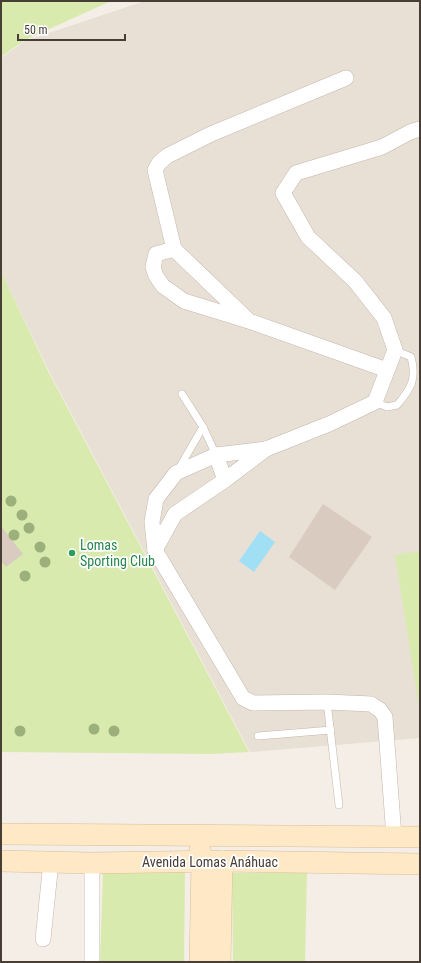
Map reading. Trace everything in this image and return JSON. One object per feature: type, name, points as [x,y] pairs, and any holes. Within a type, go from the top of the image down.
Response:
[{"type":"main road","name":"Avenida Lomas Anáhuac","points":[[1,834],[420,837]]},
{"type":"main road","points":[[220,962],[212,861],[200,852],[203,843],[212,840],[240,843],[245,841],[248,835]]},
{"type":"main road","name":"Avenida Lomas Anáhuac","points":[[1,861],[92,864],[212,861],[420,864]]},
{"type":"main road","points":[[200,962],[212,861]]},
{"type":"street","points":[[249,321],[174,248],[155,170],[159,163],[167,156],[211,134],[346,78]]},
{"type":"street","points":[[394,837],[385,717],[380,710],[371,704],[327,702],[253,703],[243,698],[155,550],[152,522],[156,499],[176,473],[216,455],[266,449],[329,424],[375,402],[395,350],[384,318],[355,281],[308,237],[283,193],[296,174],[382,147],[410,132],[420,129]]},
{"type":"street","points":[[174,248],[156,254],[153,267],[163,286],[184,301],[249,321],[387,370]]},
{"type":"street","points":[[155,550],[175,514],[225,480],[266,449]]},
{"type":"street","points":[[216,455],[225,480]]},
{"type":"street","points":[[156,499],[175,514]]},
{"type":"street","points":[[43,939],[51,862]]},
{"type":"street","points":[[92,864],[92,960]]},
{"type":"lane","points":[[375,402],[387,407],[396,405],[408,392],[415,371],[411,357],[395,350]]},
{"type":"lane","points":[[182,394],[203,427],[216,455]]},
{"type":"lane","points":[[176,473],[203,427]]},
{"type":"lane","points":[[327,702],[339,805]]},
{"type":"lane","points":[[258,736],[331,730]]},
{"type":"shaded area","points":[[145,1],[420,1],[420,738],[250,752],[50,373],[1,271],[1,58],[25,41]]},
{"type":"green space","points":[[1,1],[111,1],[25,40],[1,57]]},
{"type":"green space","name":"Lomas Sporting Club","points":[[1,271],[49,373],[249,752],[211,754],[1,752]]},
{"type":"green space","points":[[420,551],[420,713],[395,555]]},
{"type":"green space","points":[[185,870],[184,962],[100,962],[103,871]]},
{"type":"green space","points":[[232,873],[307,873],[305,962],[233,962]]},
{"type":"water","points":[[260,531],[275,542],[254,572],[239,561]]},
{"type":"building","points":[[323,504],[372,537],[335,590],[289,557]]},
{"type":"building","points":[[1,526],[23,554],[6,567],[1,561]]},
{"type":"place","name":"Lomas Sporting Club","points":[[72,553]]}]
